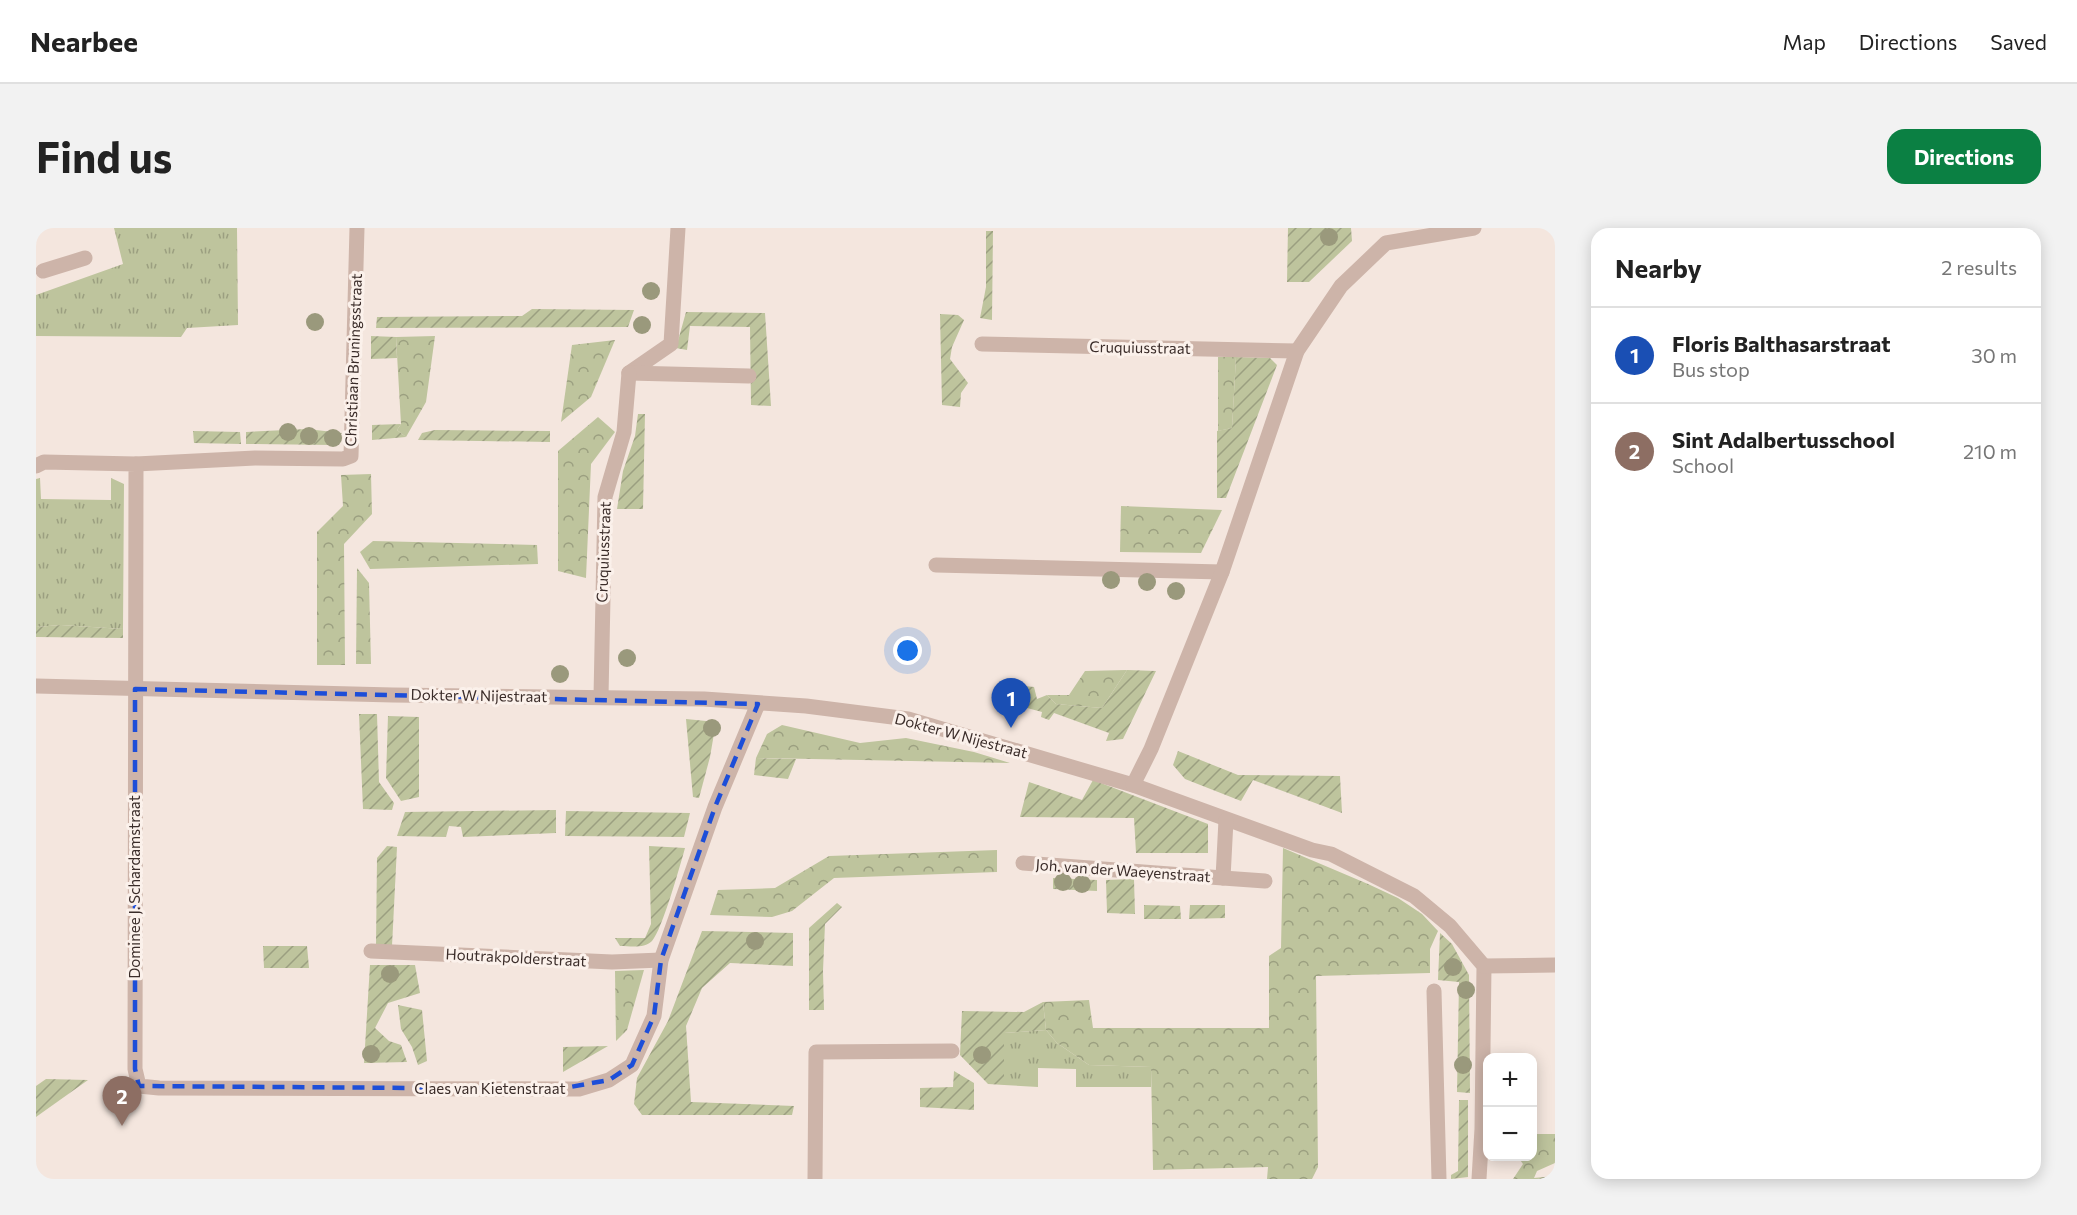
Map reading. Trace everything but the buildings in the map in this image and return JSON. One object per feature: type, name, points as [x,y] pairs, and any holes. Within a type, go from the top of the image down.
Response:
[{"type":"street","name":"Christiaan Bruningsstraat","points":[[136,464],[255,458],[343,459],[351,456],[357,228]]},
{"type":"street","points":[[629,373],[671,344],[678,228]]},
{"type":"street","points":[[1379,228],[1386,243]]},
{"type":"street","points":[[1133,785],[1151,749],[1222,572],[1297,351],[1341,286],[1386,243],[1474,228]]},
{"type":"street","points":[[43,271],[85,258]]},
{"type":"street","name":"Cruquiusstraat","points":[[982,344],[1297,351]]},
{"type":"street","points":[[629,373],[749,376]]},
{"type":"street","name":"Cruquiusstraat","points":[[601,697],[605,497],[624,432],[629,373]]},
{"type":"street","points":[[36,466],[44,462],[136,464],[135,688]]},
{"type":"street","points":[[936,565],[1222,572]]},
{"type":"street","name":"Dokter W Nijestraat","points":[[36,686],[393,695],[704,699],[806,706],[908,718],[1133,785],[1312,850],[1331,854],[1414,896],[1450,926],[1484,966]]},
{"type":"street","name":"Dominee J. Schardamstraat","points":[[135,688],[135,1069],[139,1086]]},
{"type":"street","name":"Claes van Kietenstraat","points":[[139,1086],[159,1089],[579,1089],[609,1080],[632,1065],[654,1016],[661,960],[715,807],[758,704]]},
{"type":"street","name":"Joh. van der Waeyenstraat","points":[[1223,878],[1226,820]]},
{"type":"street","name":"Joh. van der Waeyenstraat","points":[[1023,863],[1265,881]]},
{"type":"street","name":"Houtrakpolderstraat","points":[[371,951],[612,962],[661,960]]},
{"type":"street","points":[[1479,1179],[1482,1129],[1484,966],[1555,965]]},
{"type":"street","points":[[1434,991],[1439,1179]]},
{"type":"street","points":[[815,1179],[816,1052],[952,1051]]},
{"type":"highlighted area","points":[[135,689],[758,704],[715,807],[661,960],[654,1016],[632,1065],[609,1080],[559,1089],[139,1086],[135,1069]]},
{"type":"green space","points":[[114,228],[237,228],[238,325],[187,328],[181,337],[36,336],[36,295],[123,264]]},
{"type":"green space","points":[[1288,228],[1351,228],[1352,241],[1309,282],[1287,282]]},
{"type":"green space","points":[[986,231],[993,231],[992,320],[980,318],[986,287]]},
{"type":"green space","points":[[532,309],[634,310],[628,327],[376,328],[377,317],[522,316]]},
{"type":"green space","points":[[686,312],[765,313],[771,406],[751,405],[750,327],[690,326],[687,350],[676,348]]},
{"type":"green space","points":[[940,314],[958,315],[964,320],[952,347],[950,359],[968,383],[961,393],[960,407],[942,405]]},
{"type":"green space","points":[[371,336],[396,337],[397,358],[371,359]]},
{"type":"green space","points":[[435,336],[426,402],[406,437],[397,430],[401,424],[396,337]]},
{"type":"green space","points":[[615,340],[591,397],[561,422],[572,345]]},
{"type":"green space","points":[[1218,357],[1236,357],[1232,428],[1218,431]]},
{"type":"green space","points":[[1236,357],[1270,358],[1277,365],[1226,498],[1217,498],[1217,431],[1232,428]]},
{"type":"green space","points":[[638,414],[645,414],[643,509],[617,509],[623,471],[635,436]]},
{"type":"green space","points":[[598,417],[615,432],[591,464],[586,578],[558,571],[558,451]]},
{"type":"green space","points":[[401,424],[397,430],[406,437],[372,440],[372,425]]},
{"type":"green space","points":[[307,429],[342,433],[332,445],[246,444],[246,432]]},
{"type":"green space","points":[[435,430],[550,431],[550,442],[418,440],[422,433]]},
{"type":"green space","points":[[193,431],[240,432],[241,444],[194,443]]},
{"type":"green space","points":[[371,474],[372,514],[344,544],[345,665],[317,665],[317,532],[343,506],[341,475]]},
{"type":"green space","points":[[40,478],[41,499],[111,500],[111,478],[124,484],[123,629],[61,625],[36,627],[36,479]]},
{"type":"green space","points":[[1121,506],[1222,510],[1201,553],[1120,552]]},
{"type":"green space","points":[[373,541],[537,545],[538,564],[370,569],[360,552]]},
{"type":"green space","points":[[357,568],[369,583],[371,664],[356,664]]},
{"type":"green space","points":[[61,625],[123,629],[123,638],[36,637],[36,627]]},
{"type":"green space","points":[[1127,670],[1102,708],[1056,704],[1047,695],[1069,695],[1085,671]]},
{"type":"green space","points":[[1127,670],[1156,671],[1123,739],[1106,741],[1109,733],[1054,713],[1049,720],[1041,717],[1042,712],[1005,702],[1005,697],[1015,685],[1034,687],[1037,699],[1047,695],[1056,704],[1102,708]]},
{"type":"green space","points":[[359,714],[377,714],[379,782],[394,803],[392,810],[363,809]]},
{"type":"green space","points":[[388,716],[419,717],[419,797],[401,801],[386,778]]},
{"type":"green space","points":[[686,719],[716,722],[699,798],[693,797]]},
{"type":"green space","points":[[782,725],[860,743],[906,738],[974,752],[1010,763],[756,758],[767,734]]},
{"type":"green space","points":[[1178,751],[1238,775],[1340,776],[1342,813],[1253,780],[1241,801],[1185,779],[1173,765]]},
{"type":"green space","points":[[756,758],[796,759],[788,779],[754,775]]},
{"type":"green space","points":[[1093,780],[1208,824],[1208,853],[1136,853],[1134,818],[1020,817],[1029,782],[1082,800]]},
{"type":"green space","points":[[556,810],[556,833],[463,837],[461,827],[449,826],[446,837],[397,836],[405,812]]},
{"type":"green space","points":[[566,811],[690,813],[684,837],[565,836]]},
{"type":"green space","points":[[387,846],[397,847],[392,946],[376,945],[377,858]]},
{"type":"green space","points":[[649,846],[685,848],[666,911],[656,935],[649,944],[632,947],[620,946],[615,938],[645,938],[651,924]]},
{"type":"green space","points":[[1283,848],[1398,898],[1422,914],[1438,931],[1430,949],[1430,973],[1316,976],[1318,1167],[1312,1179],[1267,1179],[1268,1167],[1153,1170],[1151,1067],[1089,1065],[1057,1043],[1046,1030],[1043,1002],[1089,1000],[1093,1028],[1269,1028],[1269,956],[1281,948]]},
{"type":"green space","points":[[997,850],[997,872],[834,878],[792,911],[772,917],[710,915],[718,890],[775,888],[829,856]]},
{"type":"green space","points":[[1053,878],[1097,880],[1097,891],[1053,889]]},
{"type":"green space","points":[[1134,879],[1135,914],[1107,913],[1106,880]]},
{"type":"green space","points":[[837,903],[842,907],[825,924],[824,1010],[809,1010],[809,928]]},
{"type":"green space","points":[[1144,905],[1180,906],[1181,919],[1144,919]]},
{"type":"green space","points":[[1190,905],[1225,905],[1225,918],[1189,919]]},
{"type":"green space","points":[[702,931],[793,933],[793,966],[730,963],[702,988],[686,1026],[691,1102],[794,1106],[792,1115],[642,1115],[634,1104],[637,1078],[668,1021]]},
{"type":"green space","points":[[1440,933],[1452,944],[1469,975],[1470,1093],[1457,1092],[1459,982],[1438,980]]},
{"type":"green space","points":[[263,946],[307,946],[309,968],[264,968]]},
{"type":"green space","points":[[370,965],[415,965],[420,993],[388,1003],[375,1028],[389,1041],[401,1045],[407,1062],[364,1063]]},
{"type":"green space","points":[[644,970],[627,1030],[616,1041],[615,971]]},
{"type":"green space","points":[[1043,1002],[1046,1030],[1004,1033],[1004,1085],[988,1084],[960,1055],[962,1011],[1024,1012]]},
{"type":"green space","points":[[398,1005],[422,1010],[427,1061],[418,1065],[412,1047],[401,1029]]},
{"type":"green space","points":[[1046,1030],[1057,1043],[1089,1065],[1151,1067],[1151,1087],[1076,1087],[1076,1069],[1038,1068],[1038,1087],[1004,1085],[1004,1033]]},
{"type":"green space","points":[[608,1046],[563,1072],[563,1047]]},
{"type":"green space","points":[[954,1071],[974,1083],[974,1110],[920,1107],[920,1088],[953,1087]]},
{"type":"green space","points":[[46,1079],[88,1080],[36,1117],[36,1086]]},
{"type":"green space","points":[[1459,1100],[1468,1100],[1468,1177],[1451,1179],[1451,1175],[1458,1171]]},
{"type":"green space","points":[[1537,1134],[1555,1134],[1555,1163],[1537,1171],[1534,1178],[1554,1176],[1555,1179],[1513,1179],[1523,1164],[1521,1161],[1537,1161]]},
{"type":"place","name":"Floris Balthasarstraat","points":[[1011,728]]},
{"type":"place","name":"Sint Adalbertusschool","points":[[122,1126]]}]
